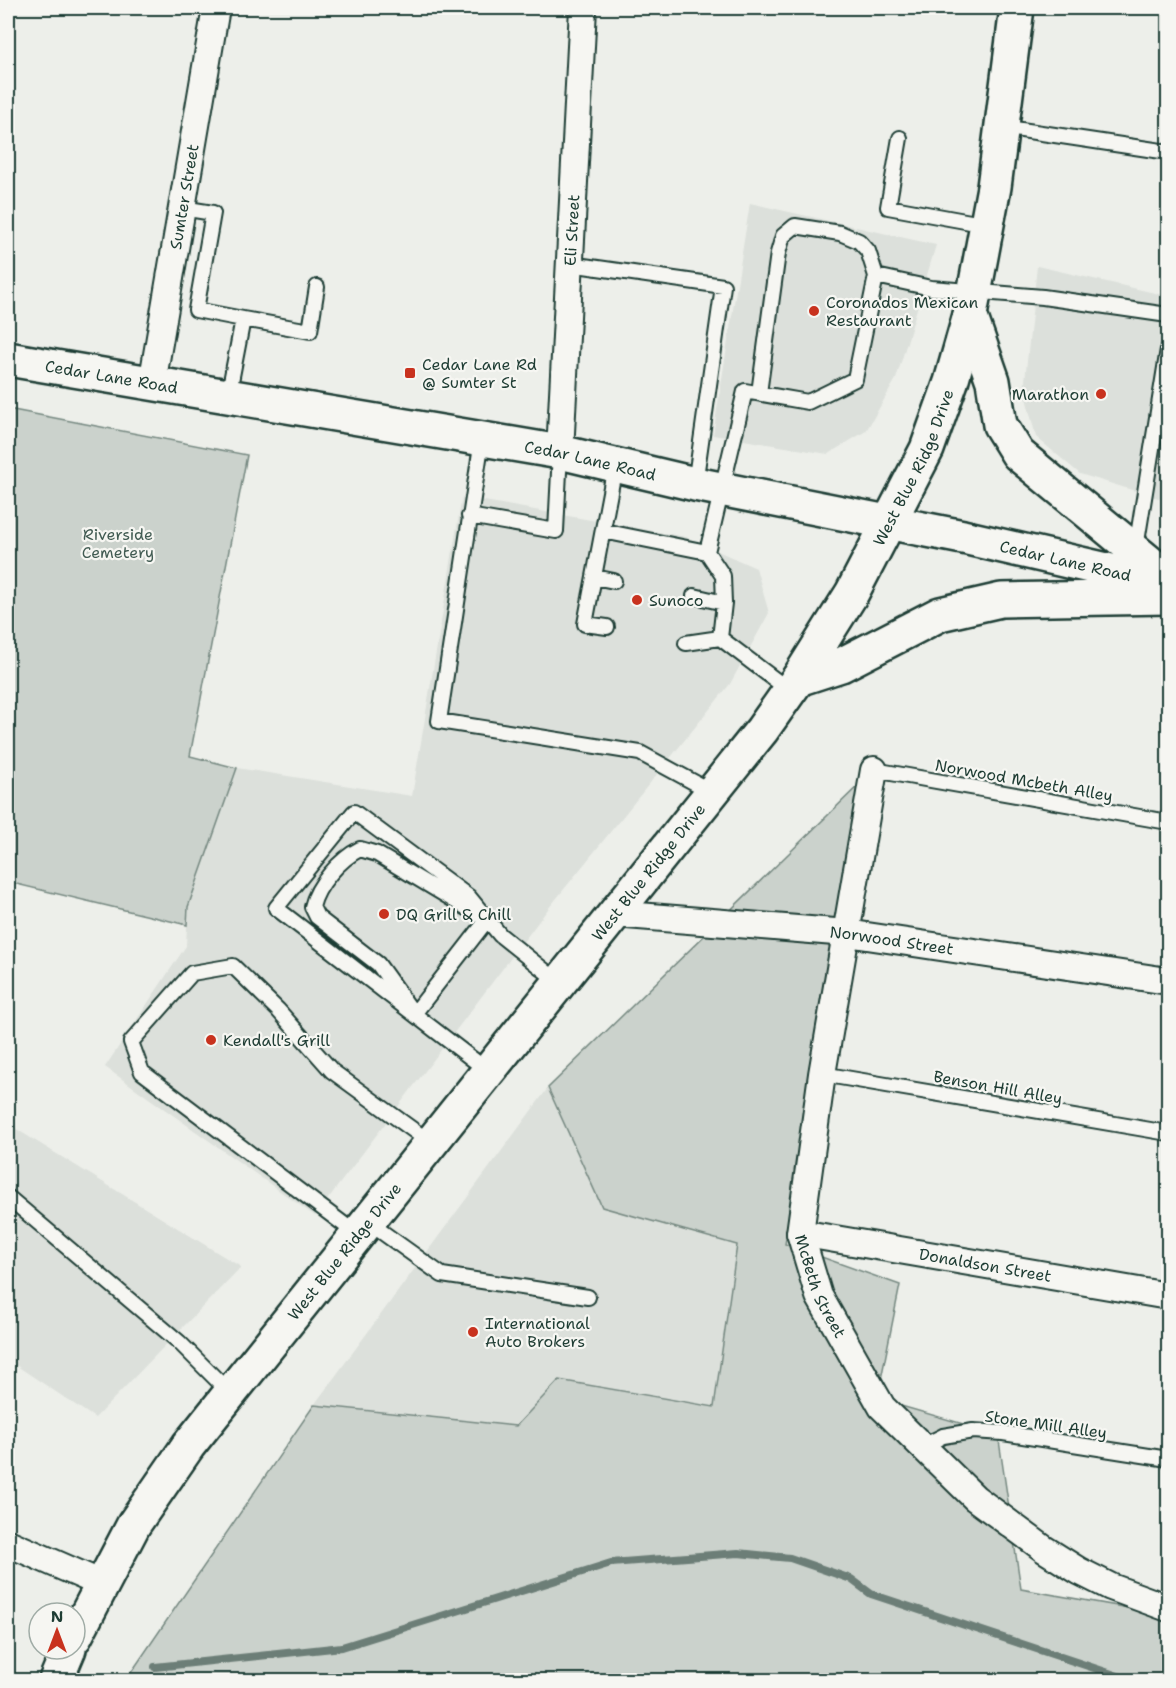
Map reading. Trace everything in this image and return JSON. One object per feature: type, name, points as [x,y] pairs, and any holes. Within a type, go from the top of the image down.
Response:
[{"type":"main road","name":"West Blue Ridge Drive","points":[[87,1613],[135,1524],[188,1446],[712,792],[794,685],[852,593],[927,449],[951,382],[972,304],[987,225],[1017,8]]},
{"type":"main road","name":"Cedar Lane Road","points":[[972,304],[993,381],[1000,425],[1018,454],[1136,548],[1168,578]]},
{"type":"main road","name":"Cedar Lane Road","points":[[8,359],[560,452],[709,487],[888,521],[1168,584]]},
{"type":"main road","name":"Cedar Lane Road","points":[[794,685],[841,665],[940,615],[1001,600],[1168,597]]},
{"type":"main road","points":[[56,1680],[64,1661]]},
{"type":"street","name":"Sumter Street","points":[[152,384],[216,8]]},
{"type":"street","name":"Eli Street","points":[[560,452],[583,8]]},
{"type":"street","name":"McBeth Street","points":[[874,770],[822,1074],[800,1233],[819,1296],[882,1407],[975,1498],[1044,1549],[1111,1587],[1168,1608]]},
{"type":"street","name":"Norwood Street","points":[[614,914],[847,933],[1168,981]]},
{"type":"street","name":"Donaldson Street","points":[[800,1233],[1168,1296]]},
{"type":"street","points":[[8,1544],[102,1584]]},
{"type":"lane","points":[[1002,127],[1168,152]]},
{"type":"lane","points":[[900,138],[888,207],[987,225]]},
{"type":"lane","points":[[182,208],[213,213],[196,310],[310,331],[317,287]]},
{"type":"lane","points":[[709,487],[745,391],[808,402],[855,379],[876,276],[868,251],[859,241],[840,233],[795,226],[783,236],[778,253],[759,393]]},
{"type":"lane","points":[[570,264],[723,286],[709,487],[707,552],[723,576],[724,603],[720,638]]},
{"type":"lane","points":[[876,276],[931,288],[972,304],[1043,297],[1168,315]]},
{"type":"lane","points":[[228,397],[243,318]]},
{"type":"lane","points":[[1136,548],[1168,349]]},
{"type":"lane","points":[[482,439],[439,721],[640,753],[712,792]]},
{"type":"lane","points":[[469,516],[556,531],[560,452]]},
{"type":"lane","points":[[607,627],[585,624],[615,466]]},
{"type":"lane","points":[[603,531],[707,552]]},
{"type":"lane","points":[[594,577],[614,581]]},
{"type":"lane","points":[[694,596],[724,603]]},
{"type":"lane","points":[[686,643],[720,638],[794,685]]},
{"type":"lane","name":"Norwood Mcbeth Alley","points":[[874,770],[1168,822]]},
{"type":"lane","points":[[489,1072],[276,908],[354,812],[469,897],[500,935],[560,983]]},
{"type":"lane","points":[[414,1014],[378,964],[317,917],[312,907],[315,895],[348,855],[360,849],[377,854],[488,920]]},
{"type":"lane","points":[[414,1014],[488,920]]},
{"type":"lane","points":[[431,1143],[332,1071],[278,1010],[233,966],[192,973],[131,1042],[142,1072],[363,1229],[442,1275],[588,1298]]},
{"type":"lane","name":"Benson Hill Alley","points":[[822,1074],[1168,1133]]},
{"type":"lane","points":[[8,1197],[179,1342],[231,1394]]},
{"type":"lane","name":"Stone Mill Alley","points":[[921,1447],[943,1436],[973,1431],[1004,1433],[1168,1459]]},
{"type":"shaded area","points":[[750,203],[936,245],[896,379],[866,431],[828,454],[713,435]]},
{"type":"shaded area","points":[[1037,266],[1168,296],[1168,501],[1080,474],[1036,437],[1024,390]]},
{"type":"shaded area","points":[[462,497],[686,537],[756,568],[769,613],[730,684],[548,909],[315,1216],[105,1067],[186,946],[188,907],[237,768],[412,796]]},
{"type":"shaded area","points":[[548,1088],[602,1207],[737,1245],[714,1408],[559,1380],[516,1426],[314,1405]]},
{"type":"shaded area","points":[[8,1124],[241,1267],[95,1418],[8,1360]]},
{"type":"green space","name":"Riverside Cemetery","points":[[8,409],[247,455],[190,756],[237,768],[188,907],[187,925],[8,882]]},
{"type":"green space","points":[[865,779],[785,1244],[900,1285],[877,1399],[998,1434],[1021,1589],[1168,1615],[1168,1680],[126,1680],[314,1405],[516,1426],[559,1380],[714,1407],[737,1245],[602,1207],[548,1088]]},
{"type":"waterway","points":[[155,1667],[342,1647],[611,1563],[738,1553],[790,1558],[851,1579],[871,1594],[1130,1680]]},
{"type":"place","name":"Coronados Mexican Restaurant","points":[[814,311]]},
{"type":"place","name":"Cedar Lane Rd @ Sumter St","points":[[410,373]]},
{"type":"place","name":"Marathon","points":[[1101,394]]},
{"type":"place","name":"Sunoco","points":[[637,600]]},
{"type":"place","name":"DQ Grill & Chill","points":[[384,914]]},
{"type":"place","name":"Kendall's Grill","points":[[211,1040]]},
{"type":"place","name":"International Auto Brokers","points":[[473,1332]]}]
